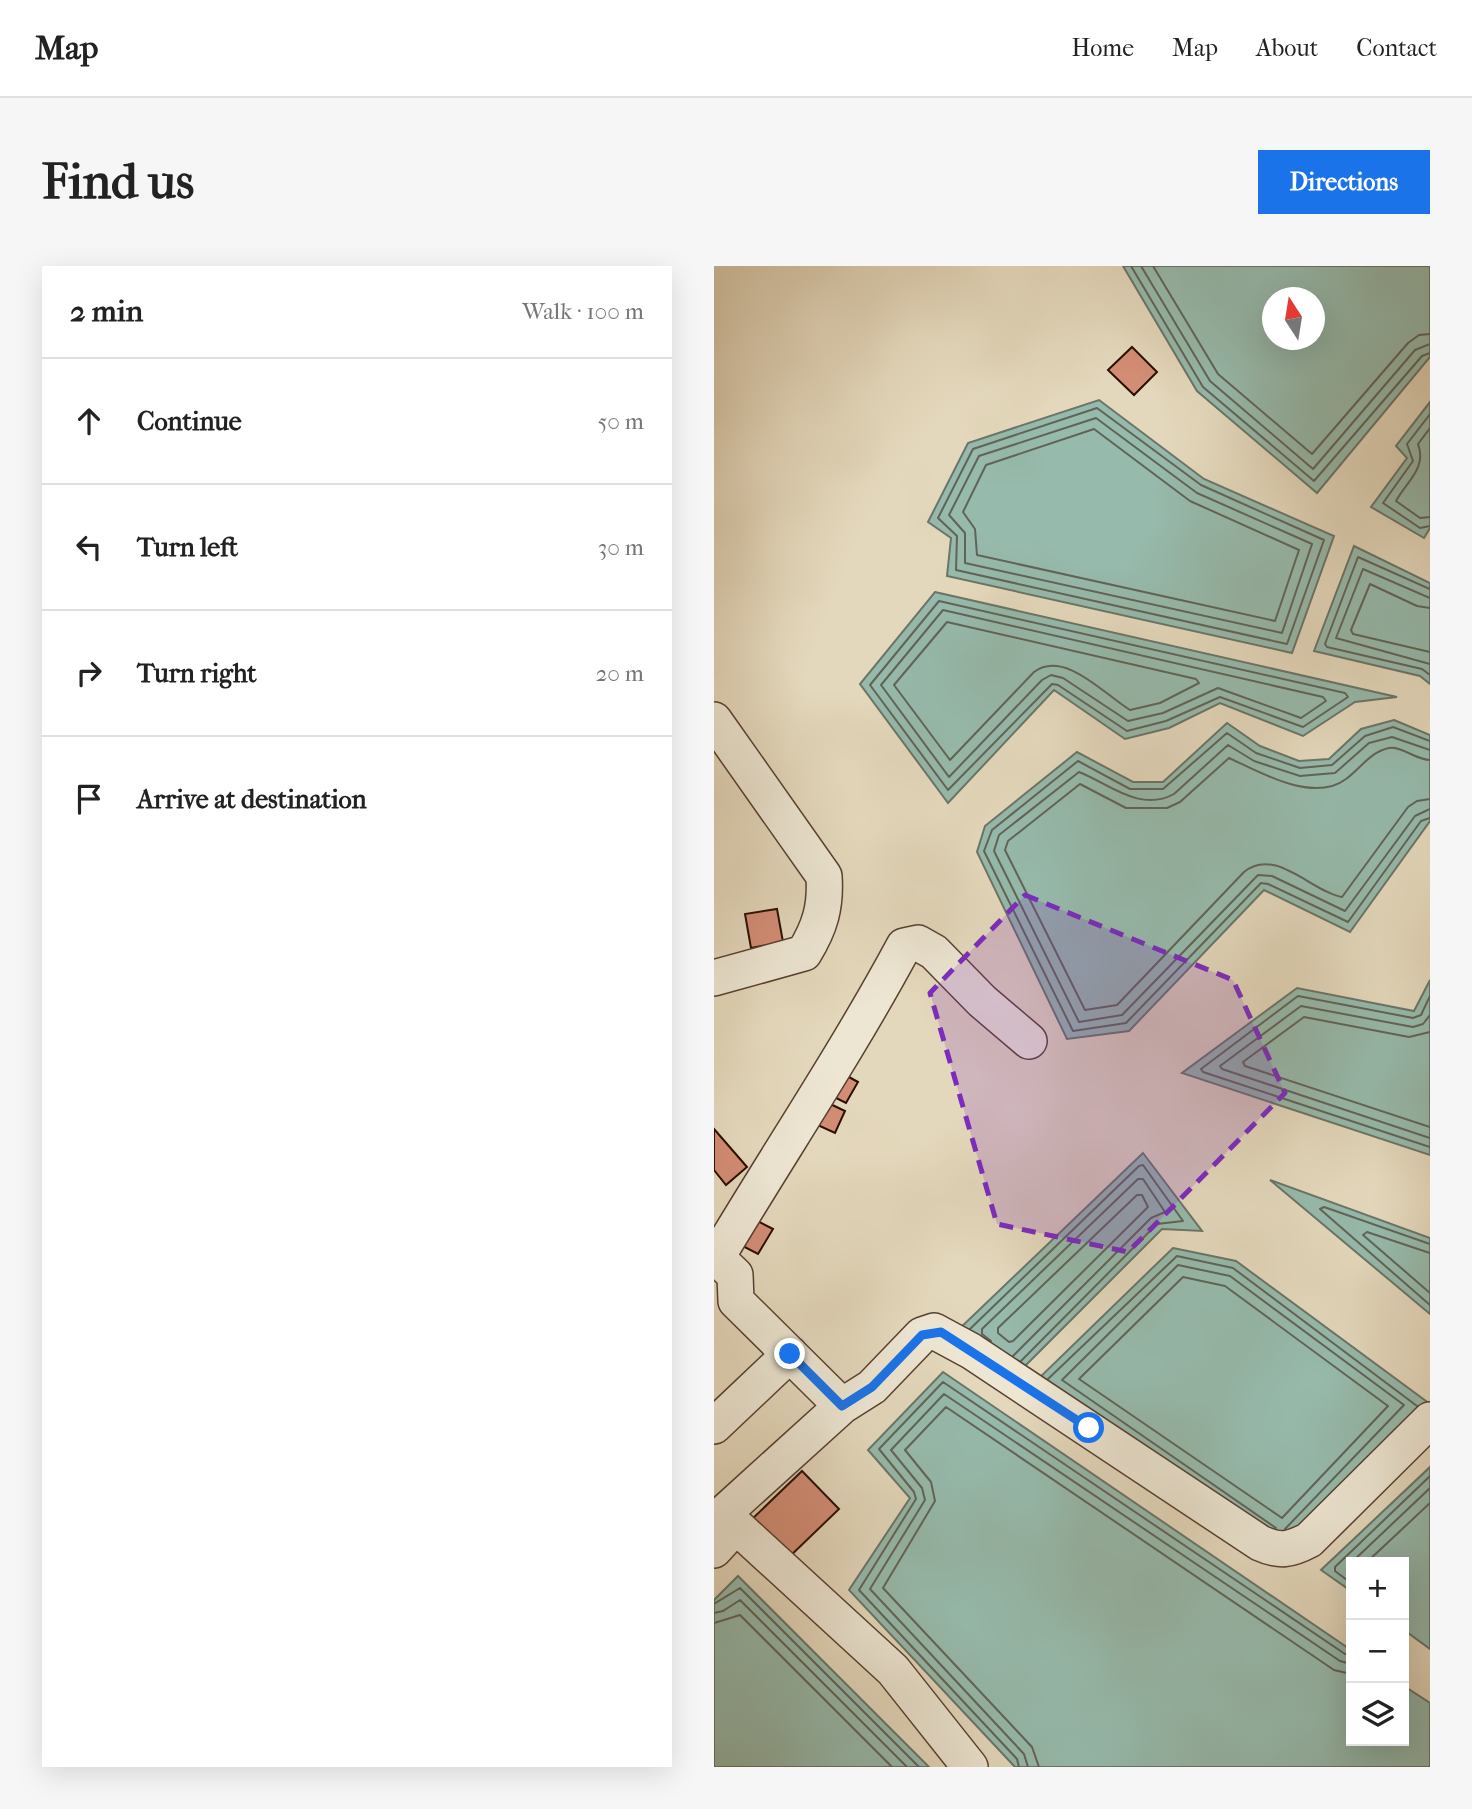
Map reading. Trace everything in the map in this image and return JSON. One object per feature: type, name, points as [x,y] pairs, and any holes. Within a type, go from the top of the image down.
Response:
[{"type":"street","points":[[714,720],[824,876],[825,898],[820,927],[804,953],[714,978]]},
{"type":"street","points":[[842,1406],[790,1354],[725,1312],[735,1275],[715,1256],[867,1015],[904,946],[918,943],[934,952],[982,1001],[1029,1041]]},
{"type":"street","points":[[970,1767],[893,1670],[722,1528],[842,1406],[872,1387],[922,1335],[941,1332],[1260,1543],[1278,1550],[1294,1548],[1309,1540],[1430,1420]]},
{"type":"street","points":[[714,1426],[790,1354]]},
{"type":"highlighted area","points":[[1025,895],[1233,980],[1285,1093],[1128,1252],[997,1224],[930,993]]},
{"type":"water","points":[[1123,266],[1430,266],[1430,357],[1317,493],[1197,391]]},
{"type":"water","points":[[1099,400],[1204,479],[1334,536],[1292,653],[947,576],[951,538],[928,522],[968,443]]},
{"type":"water","points":[[1430,402],[1430,528],[1424,538],[1371,507],[1407,458],[1396,446]]},
{"type":"water","points":[[1354,546],[1430,583],[1430,684],[1420,676],[1314,651]]},
{"type":"water","points":[[935,592],[1397,697],[1355,702],[1303,736],[1220,703],[1169,728],[1125,739],[1054,690],[948,803],[860,684]]},
{"type":"water","points":[[1394,720],[1430,735],[1430,821],[1350,932],[1264,890],[1129,1031],[1067,1039],[977,852],[985,826],[1077,752],[1133,782],[1163,782],[1227,723],[1260,746],[1299,761],[1329,759],[1361,729]]},
{"type":"water","points":[[1430,980],[1430,1155],[1182,1073],[1297,988],[1414,1011]]},
{"type":"water","points":[[1143,1153],[1202,1231],[1162,1229],[1013,1378],[955,1333]]},
{"type":"water","points":[[1270,1180],[1430,1238],[1430,1314]]},
{"type":"water","points":[[1173,1248],[1236,1261],[1430,1404],[1284,1553],[1035,1382]]},
{"type":"water","points":[[943,1372],[1346,1647],[1346,1746],[1409,1746],[1409,1689],[1430,1703],[1430,1767],[1015,1767],[849,1590],[910,1498],[868,1450]]},
{"type":"water","points":[[1430,1467],[1430,1649],[1409,1634],[1409,1557],[1346,1557],[1346,1588],[1321,1570]]},
{"type":"water","points":[[738,1576],[929,1767],[714,1767],[714,1600]]},
{"type":"building","points":[[1132,347],[1157,372],[1134,395],[1108,370]]},
{"type":"building","points":[[777,909],[783,942],[751,948],[745,914]]},
{"type":"building","points":[[838,1071],[858,1082],[846,1103],[826,1093]]},
{"type":"building","points":[[822,1100],[845,1111],[835,1133],[811,1122]]},
{"type":"building","points":[[714,1129],[747,1167],[726,1185],[714,1170]]},
{"type":"building","points":[[750,1217],[773,1229],[758,1254],[735,1242]]},
{"type":"building","points":[[802,1471],[839,1509],[786,1560],[749,1522]]},
{"type":"route","points":[[790,1354],[842,1406],[872,1387],[922,1335],[941,1332],[1089,1428]]}]
